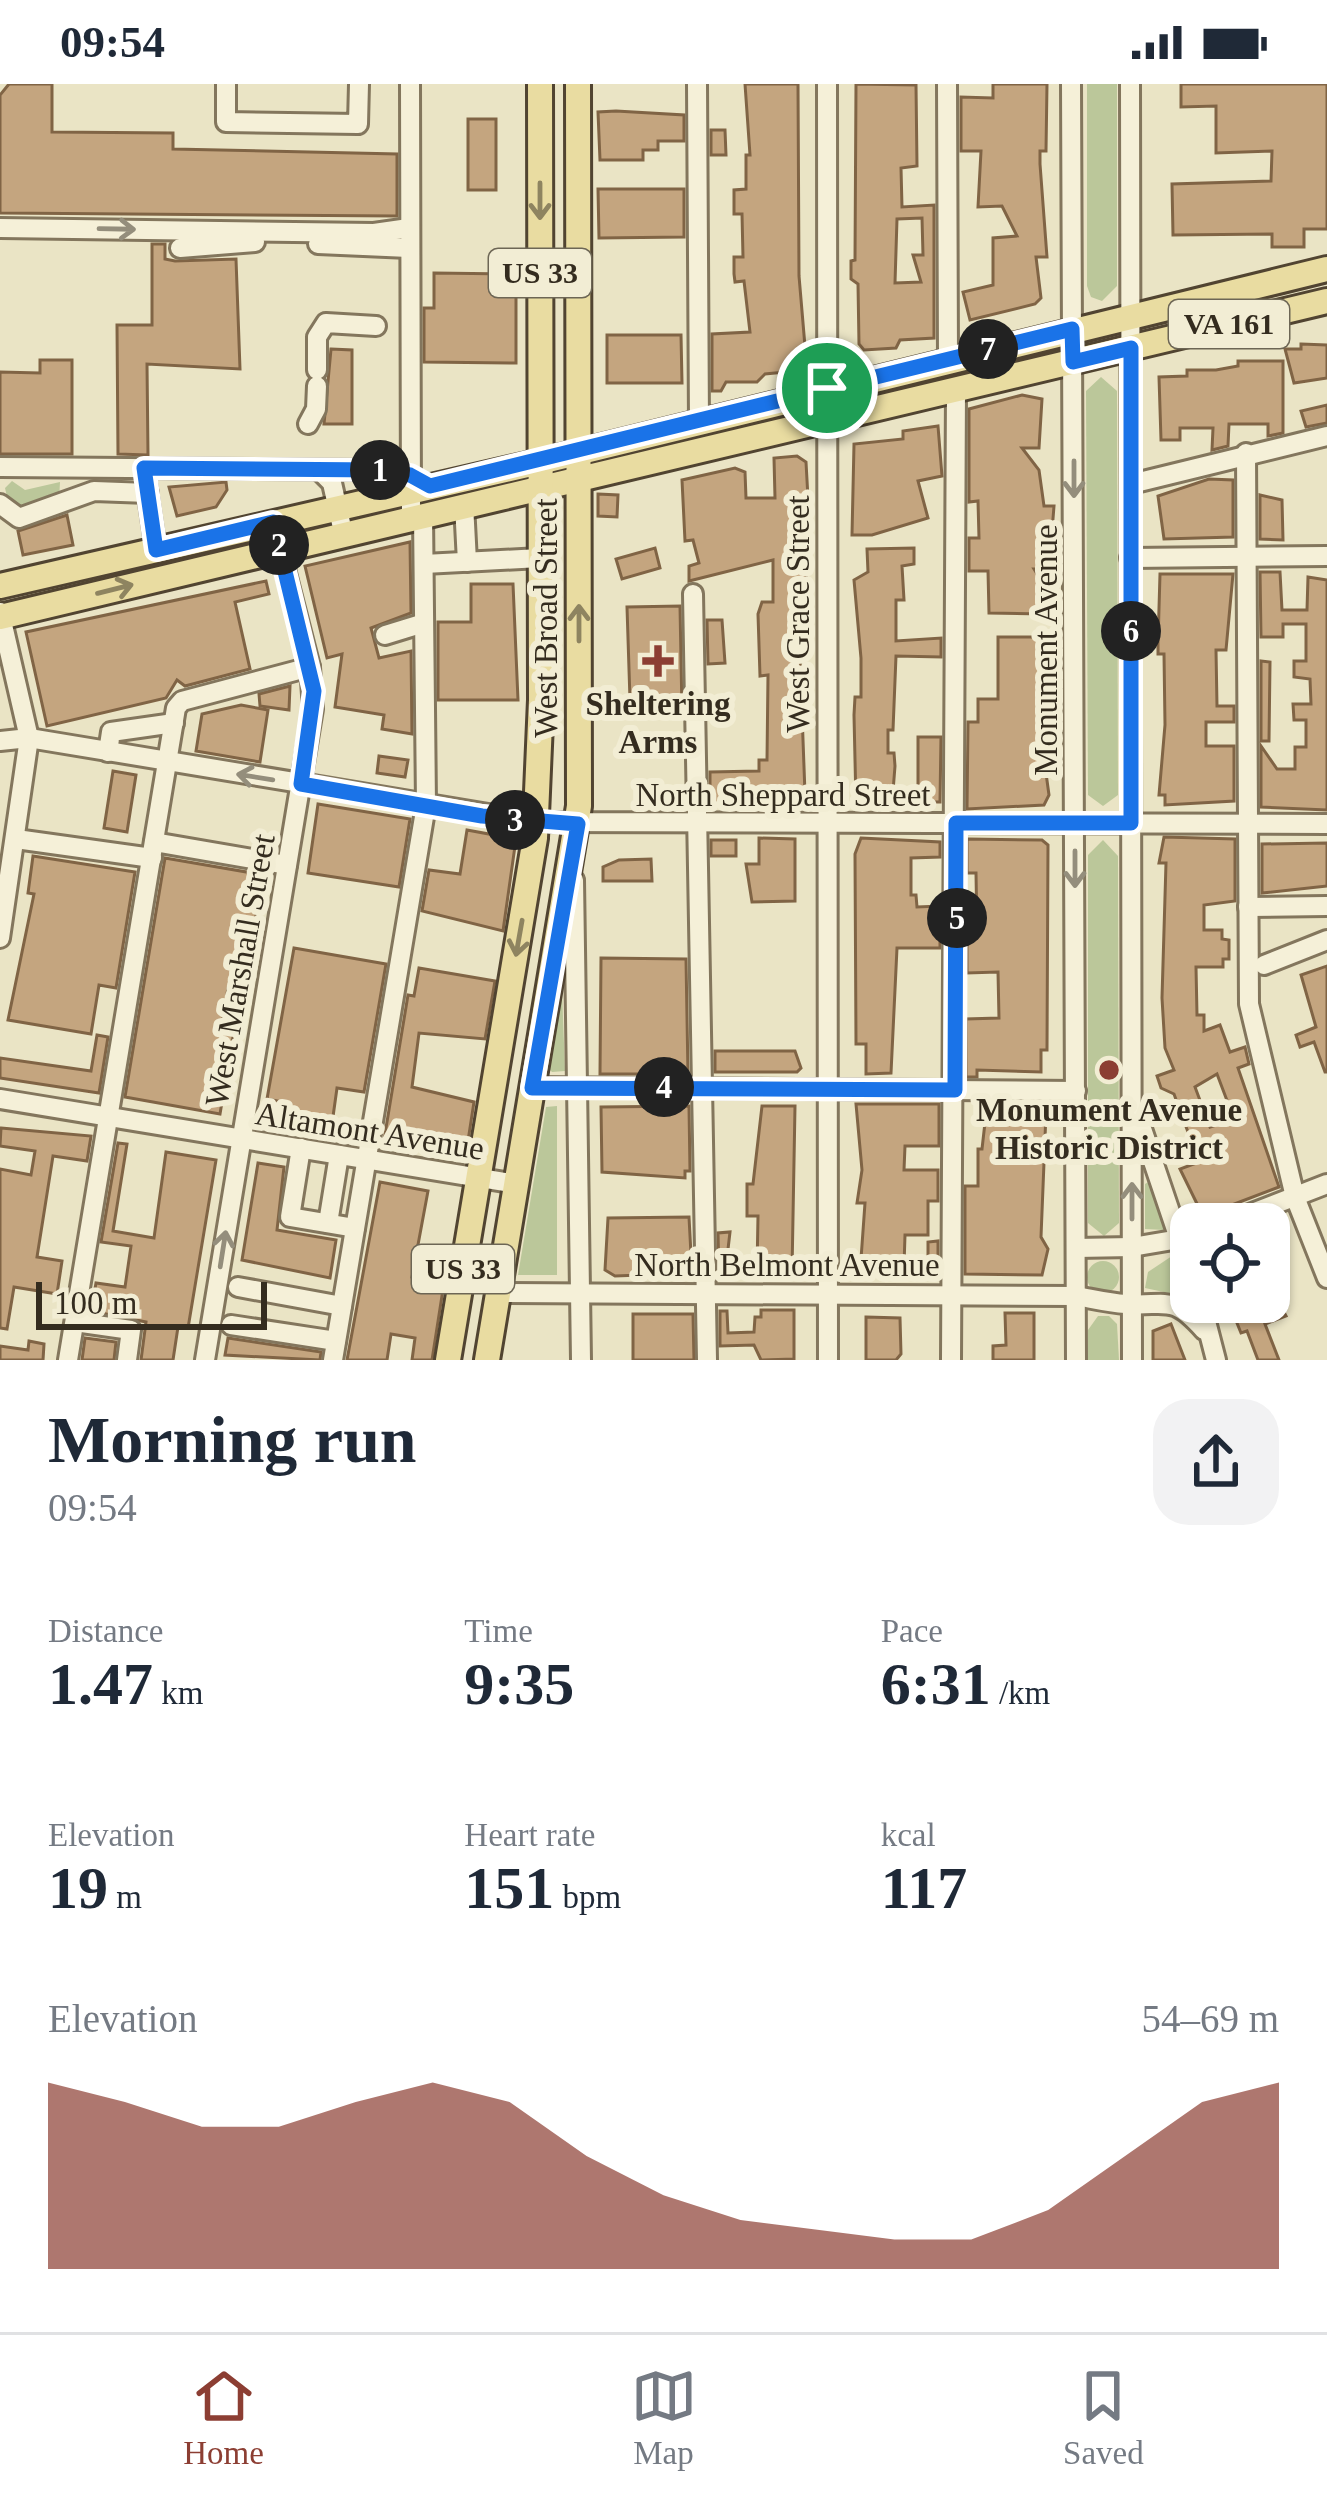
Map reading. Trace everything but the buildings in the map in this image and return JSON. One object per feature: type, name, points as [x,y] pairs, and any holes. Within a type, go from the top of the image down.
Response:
[{"type":"main road","name":"West Broad Street","points":[[448,1360],[536,822],[540,84]]},
{"type":"main road","name":"West Broad Street","points":[[487,1360],[578,824],[578,84]]},
{"type":"main road","name":"VA 161","points":[[578,465],[699,423],[827,388],[1327,269]]},
{"type":"main road","name":"VA 161","points":[[0,586],[338,506],[417,496],[827,420],[1327,301]]},
{"type":"main road","name":"VA 161","points":[[0,615],[344,532],[417,496],[464,504],[540,474]]},
{"type":"street","points":[[226,84],[226,122],[358,124],[359,84]]},
{"type":"street","points":[[231,1325],[334,1351],[426,805],[424,564],[417,496],[409,238],[410,84]]},
{"type":"street","points":[[697,84],[699,423]]},
{"type":"street","name":"West Grace Street","points":[[827,84],[828,1360]]},
{"type":"street","points":[[947,84],[948,359]]},
{"type":"street","name":"Monument Avenue","points":[[1071,84],[1076,1360]]},
{"type":"street","points":[[1130,84],[1132,1360]]},
{"type":"street","points":[[0,228],[374,233],[409,238]]},
{"type":"street","points":[[180,248],[409,238]]},
{"type":"street","points":[[308,424],[316,409],[316,337],[326,323],[376,326]]},
{"type":"street","points":[[951,1360],[956,389]]},
{"type":"street","points":[[1130,484],[1327,436]]},
{"type":"street","points":[[1246,453],[1249,1004],[1295,1196],[1327,1278]]},
{"type":"street","points":[[0,468],[319,470],[417,496]]},
{"type":"street","points":[[144,468],[156,550]]},
{"type":"street","points":[[319,470],[332,483],[344,532]]},
{"type":"street","points":[[0,504],[19,518],[94,491],[148,493]]},
{"type":"street","points":[[464,504],[467,562]]},
{"type":"street","name":"West Marshall Street","points":[[205,1360],[313,709],[310,667],[273,522]]},
{"type":"street","points":[[1130,558],[1327,556]]},
{"type":"street","points":[[424,564],[540,558]]},
{"type":"street","points":[[693,594],[707,1360]]},
{"type":"street","points":[[0,615],[29,738],[0,938]]},
{"type":"street","points":[[385,635],[424,623]]},
{"type":"street","points":[[68,1360],[173,722],[182,701],[310,667]]},
{"type":"street","points":[[109,752],[111,732],[173,722]]},
{"type":"street","name":"North Sheppard Street","points":[[0,741],[29,738],[536,822],[1327,824]]},
{"type":"street","points":[[16,839],[287,865]]},
{"type":"street","points":[[573,852],[581,1360]]},
{"type":"street","points":[[1249,907],[1327,906]]},
{"type":"street","points":[[1264,965],[1327,940]]},
{"type":"street","points":[[532,1088],[1076,1091]]},
{"type":"street","points":[[1132,1097],[1172,1203]]},
{"type":"street","name":"Altamont Avenue","points":[[0,1099],[517,1184]]},
{"type":"street","points":[[301,1148],[290,1217],[355,1228]]},
{"type":"street","points":[[328,1223],[339,1154]]},
{"type":"street","points":[[1277,1203],[1327,1184]]},
{"type":"street","points":[[1076,1248],[1170,1241]]},
{"type":"street","points":[[238,1287],[342,1306]]},
{"type":"street","name":"North Belmont Avenue","points":[[498,1293],[1076,1296],[1132,1305],[1161,1299],[1176,1304],[1204,1330]]},
{"type":"street","points":[[75,1322],[131,1330],[127,1360]]},
{"type":"street","points":[[1203,1323],[1216,1360]]},
{"type":"street","points":[[471,1360],[492,1332]]},
{"type":"green space","points":[[1087,84],[1117,84],[1117,286],[1102,301],[1091,297],[1087,286]]},
{"type":"green space","points":[[1101,377],[1117,391],[1118,795],[1103,806],[1088,795],[1086,391]]},
{"type":"green space","points":[[12,481],[25,490],[60,482],[59,500],[25,512],[8,501],[5,488]]},
{"type":"green space","points":[[1103,840],[1118,856],[1119,1223],[1104,1236],[1088,1223],[1088,855]]},
{"type":"green space","points":[[562,989],[565,1071],[552,1072],[549,1069]]},
{"type":"green space","points":[[557,1106],[557,1275],[518,1275],[546,1107]]},
{"type":"green space","points":[[1150,1181],[1164,1230],[1145,1229],[1145,1184]]},
{"type":"green space","points":[[1170,1257],[1170,1293],[1145,1288],[1148,1272]]},
{"type":"green space","points":[[1103,1261],[1115,1265],[1119,1277],[1115,1289],[1103,1293],[1091,1289],[1087,1277],[1091,1265]]},
{"type":"green space","points":[[1098,1316],[1109,1316],[1117,1324],[1119,1360],[1088,1360],[1088,1330]]},
{"type":"place","name":"Sheltering Arms","points":[[658,661]]},
{"type":"place","name":"Monument Avenue Historic District","points":[[1109,1070]]},
{"type":"route","points":[[1072,329],[1073,362],[1131,348],[1131,823],[956,823],[955,1090],[532,1088],[578,824],[482,816],[301,784],[314,691],[273,522],[156,550],[144,468],[380,470],[410,475],[430,486],[827,388],[1072,329]]}]
